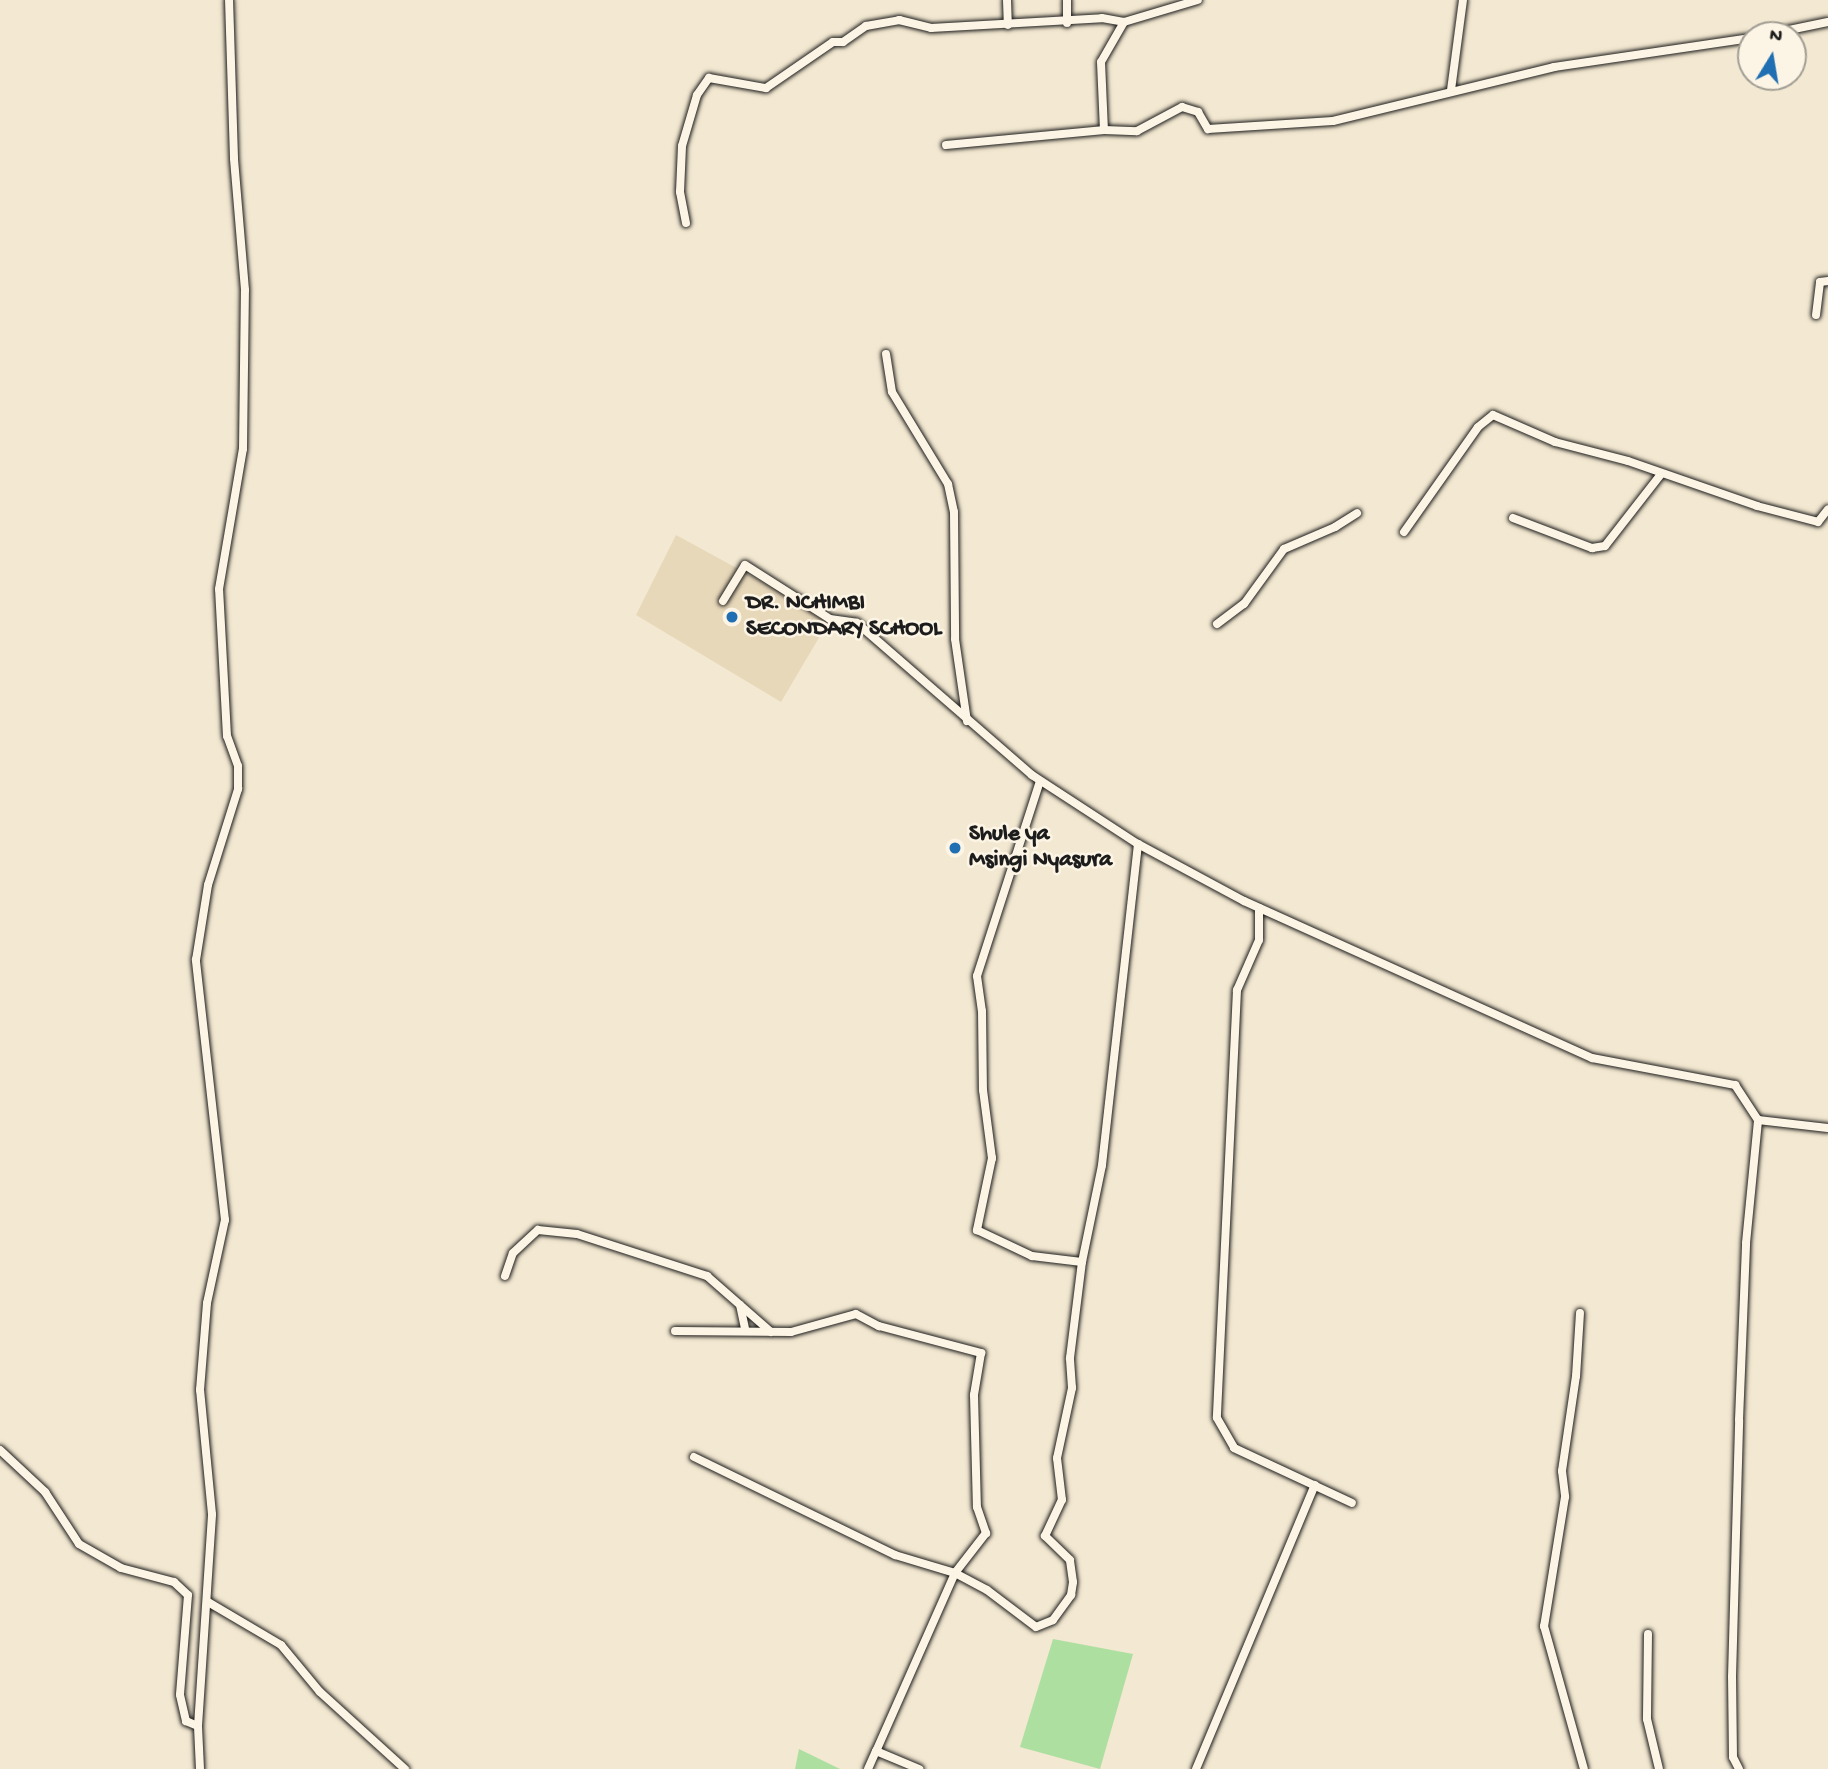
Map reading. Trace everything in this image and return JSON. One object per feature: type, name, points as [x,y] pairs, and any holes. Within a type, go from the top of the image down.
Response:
[{"type":"street","points":[[200,1769],[198,1726],[212,1514],[200,1390],[208,1303],[225,1220],[196,960],[208,885],[238,789],[238,766],[227,736],[219,589],[243,449],[245,290],[229,0]]},
{"type":"street","points":[[1007,0],[1008,25]]},
{"type":"street","points":[[1067,0],[1067,23]]},
{"type":"street","points":[[686,223],[680,192],[682,146],[697,95],[709,78],[766,88],[833,42],[843,42],[866,26],[899,20],[931,28],[1067,23],[1101,18],[1124,22],[1198,0]]},
{"type":"street","points":[[1451,90],[1463,0]]},
{"type":"street","points":[[1104,130],[1101,62],[1124,22]]},
{"type":"street","points":[[1807,26],[1828,22]]},
{"type":"street","points":[[946,145],[1104,130],[1137,131],[1182,107],[1198,112],[1208,130],[1333,121],[1451,90],[1554,67],[1737,39]]},
{"type":"street","points":[[1816,316],[1820,282],[1828,281]]},
{"type":"street","points":[[886,354],[892,392],[948,484],[954,512],[955,639],[967,721]]},
{"type":"street","points":[[1404,532],[1478,427],[1493,415],[1555,442],[1808,520],[1824,519],[1828,509]]},
{"type":"street","points":[[1513,518],[1592,548],[1605,546],[1661,474]]},
{"type":"street","points":[[1217,624],[1244,604],[1284,549],[1335,527],[1357,513]]},
{"type":"street","points":[[723,601],[746,565],[830,619],[857,623],[967,721],[1040,780],[1138,844],[1259,908],[1592,1058],[1735,1086],[1758,1120],[1746,1243],[1739,1420],[1732,1677],[1733,1757],[1739,1769]]},
{"type":"street","points":[[1040,780],[976,976],[982,1010],[983,1090],[992,1158],[977,1230],[1032,1256],[1082,1262]]},
{"type":"street","points":[[694,1457],[895,1555],[955,1573],[987,1590],[1035,1627],[1053,1620],[1071,1595],[1070,1560],[1045,1536],[1062,1500],[1057,1458],[1072,1388],[1070,1359],[1082,1262],[1102,1165],[1138,844]]},
{"type":"street","points":[[1259,908],[1259,940],[1237,990],[1217,1418],[1234,1448],[1352,1503]]},
{"type":"street","points":[[1758,1120],[1828,1128]]},
{"type":"street","points":[[505,1276],[513,1253],[528,1237],[538,1230],[560,1231],[707,1276],[771,1332]]},
{"type":"street","points":[[740,1305],[745,1329]]},
{"type":"street","points":[[1580,1313],[1576,1376],[1562,1471],[1566,1497],[1544,1626],[1584,1769]]},
{"type":"street","points":[[675,1331],[745,1329],[791,1332],[856,1314],[878,1326],[981,1353],[974,1395],[977,1507],[986,1533],[955,1573],[868,1769]]},
{"type":"street","points":[[0,1450],[45,1492],[79,1544],[121,1568],[174,1582],[188,1595],[180,1695],[186,1721],[198,1726]]},
{"type":"street","points":[[1196,1769],[1315,1485]]},
{"type":"street","points":[[208,1602],[281,1645],[320,1692],[405,1769]]},
{"type":"street","points":[[1648,1634],[1647,1719],[1659,1769]]},
{"type":"street","points":[[876,1751],[919,1769]]},
{"type":"shaded area","name":"DR. NCHIMBI SECONDARY SCHOOL","points":[[676,535],[830,619],[781,702],[636,615]]},
{"type":"green space","points":[[1053,1639],[1133,1654],[1100,1769],[1020,1747]]},
{"type":"green space","points":[[799,1749],[840,1769],[795,1769]]},
{"type":"place","name":"DR. NCHIMBI SECONDARY SCHOOL","points":[[732,617]]},
{"type":"place","name":"Shule ya Msingi Nyasura","points":[[955,848]]}]
